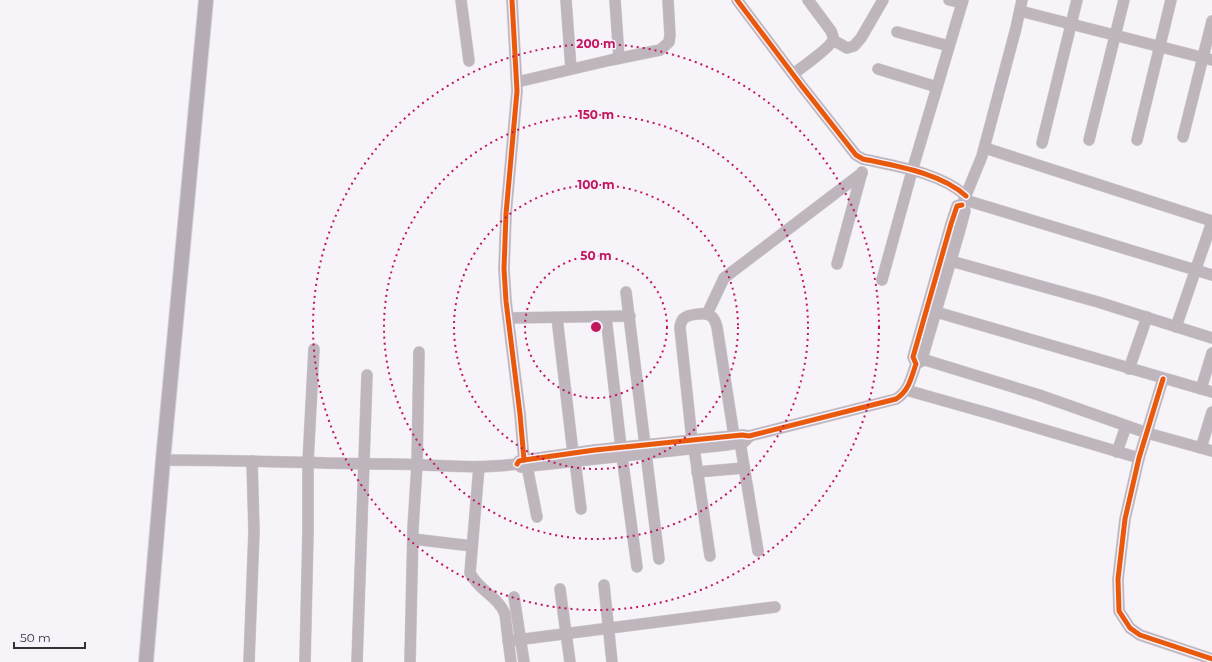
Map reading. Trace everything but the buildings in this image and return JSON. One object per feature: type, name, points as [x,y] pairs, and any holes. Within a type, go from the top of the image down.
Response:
[{"type":"main road","points":[[146,662],[163,460],[207,0]]},
{"type":"street","points":[[461,0],[469,61]]},
{"type":"street","points":[[512,0],[517,104],[506,214],[504,269],[508,318],[520,414],[523,463],[537,516]]},
{"type":"street","points":[[566,0],[571,69]]},
{"type":"street","points":[[615,0],[619,58]]},
{"type":"street","points":[[517,82],[660,50],[669,42],[670,27],[668,0]]},
{"type":"street","points":[[163,460],[494,467],[737,439],[742,435],[749,436],[896,399],[910,385],[936,312],[965,211],[964,200],[957,188],[945,181],[859,157],[737,0]]},
{"type":"street","points":[[793,74],[825,49],[833,40],[831,31],[808,0]]},
{"type":"street","points":[[882,280],[912,171],[962,2],[949,0]]},
{"type":"street","points":[[1042,143],[1077,0]]},
{"type":"street","points":[[1089,140],[1124,0]]},
{"type":"street","points":[[1137,140],[1171,0]]},
{"type":"street","points":[[833,40],[847,48],[854,46],[861,38],[880,1]]},
{"type":"street","points":[[1207,59],[1071,24],[1021,6],[984,148],[974,178],[964,200],[957,206],[913,357],[919,361],[1038,395],[1147,433],[1207,449],[1212,412]]},
{"type":"street","points":[[1183,137],[1207,59],[1212,21]]},
{"type":"street","points":[[897,32],[949,46]]},
{"type":"street","points":[[878,69],[937,87]]},
{"type":"street","points":[[984,148],[1212,221],[1176,326]]},
{"type":"street","points":[[837,264],[866,160]]},
{"type":"street","points":[[707,314],[724,278],[862,173]]},
{"type":"street","points":[[964,200],[1212,275]]},
{"type":"street","points":[[951,261],[1176,326],[1212,338]]},
{"type":"street","points":[[626,292],[660,559]]},
{"type":"street","points":[[936,312],[1212,392]]},
{"type":"street","points":[[710,556],[693,444],[680,328],[682,320],[685,317],[697,315],[707,314],[714,318],[718,327],[758,551]]},
{"type":"street","points":[[508,318],[630,316]]},
{"type":"street","points":[[606,317],[621,452],[637,567]]},
{"type":"street","points":[[557,318],[581,509]]},
{"type":"street","points":[[1129,369],[1146,318]]},
{"type":"street","points":[[305,662],[308,462],[314,349]]},
{"type":"street","points":[[410,662],[413,539],[417,465],[419,352]]},
{"type":"street","points":[[1201,389],[1212,353]]},
{"type":"street","points":[[357,662],[367,375]]},
{"type":"street","points":[[1163,379],[1139,458],[1125,519],[1118,580],[1119,611],[1130,628],[1140,635],[1212,659]]},
{"type":"street","points":[[906,390],[1139,458]]},
{"type":"street","points":[[1117,452],[1126,426]]},
{"type":"street","points":[[249,662],[254,531],[252,461]]},
{"type":"street","points":[[479,467],[470,573],[478,586],[501,605],[505,614],[511,662]]},
{"type":"street","points":[[697,472],[744,468]]},
{"type":"street","points":[[413,539],[472,546]]},
{"type":"street","points":[[604,585],[612,662]]},
{"type":"street","points":[[560,589],[570,662]]},
{"type":"street","points":[[514,597],[524,662]]},
{"type":"street","points":[[508,641],[775,607]]},
{"type":"cycle path","points":[[512,0],[517,91],[506,214],[504,269],[506,301],[524,460]]},
{"type":"cycle path","points":[[737,0],[856,155],[863,159],[904,168],[931,176],[956,188],[966,196]]},
{"type":"cycle path","points":[[517,464],[519,461],[524,460],[595,450],[742,435],[749,436],[896,399],[907,388],[913,374],[916,364],[913,357],[951,224],[957,206],[962,205]]},
{"type":"cycle path","points":[[1163,379],[1139,458],[1125,519],[1118,579],[1119,611],[1130,628],[1140,635],[1212,659]]}]
